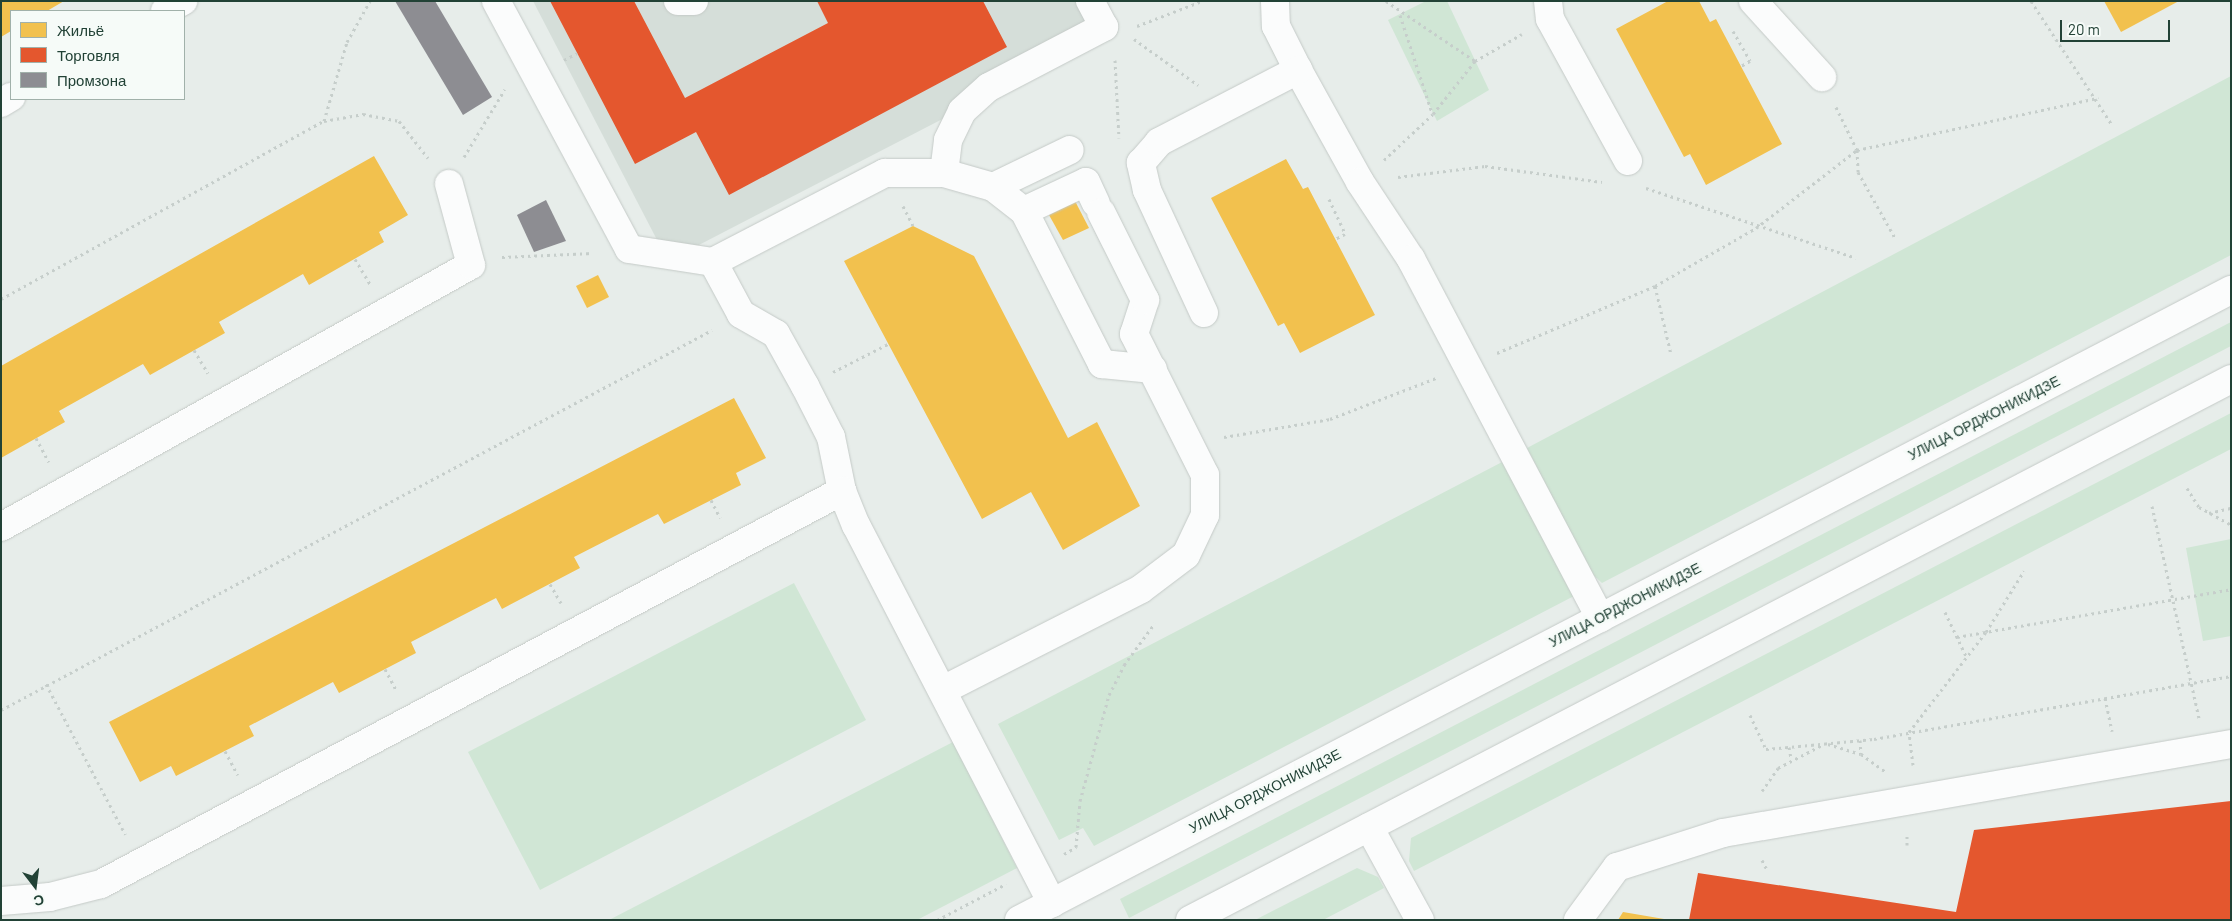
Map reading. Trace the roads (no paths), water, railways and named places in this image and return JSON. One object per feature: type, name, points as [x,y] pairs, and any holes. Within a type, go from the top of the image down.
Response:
[{"type":"street","points":[[167,10],[183,1]]},
{"type":"street","points":[[496,1],[629,249],[713,262],[885,173],[944,173],[993,187],[1024,211],[1102,364],[1153,369]]},
{"type":"street","points":[[678,1],[694,1]]},
{"type":"street","points":[[944,173],[948,140],[962,111],[989,87],[1114,30],[1090,1]]},
{"type":"street","points":[[1275,1],[1276,26],[1298,70],[1360,182],[1411,259],[1600,618]]},
{"type":"street","points":[[1753,1],[1822,77]]},
{"type":"street","points":[[1549,10],[1628,162]]},
{"type":"street","points":[[1204,313],[1147,190],[1141,163],[1159,142],[1298,70]]},
{"type":"street","points":[[993,187],[1070,150]]},
{"type":"street","points":[[1,528],[471,266],[441,174]]},
{"type":"street","points":[[943,690],[1141,588],[1186,555],[1205,515],[1205,475],[1134,334],[1145,300],[1086,182],[1024,211]]},
{"type":"street","points":[[713,262],[741,314],[776,334],[805,386],[831,437],[842,491],[1052,903]]},
{"type":"street","name":"УЛИЦА ОРДЖОНИКИДЗЕ","points":[[1019,920],[2231,290]]},
{"type":"street","points":[[1190,920],[2231,379]]},
{"type":"street","points":[[1,902],[50,897],[101,884],[842,491]]},
{"type":"street","points":[[1578,920],[1617,867],[1723,833],[2218,746]]},
{"type":"street","points":[[1369,827],[1420,920]]}]
